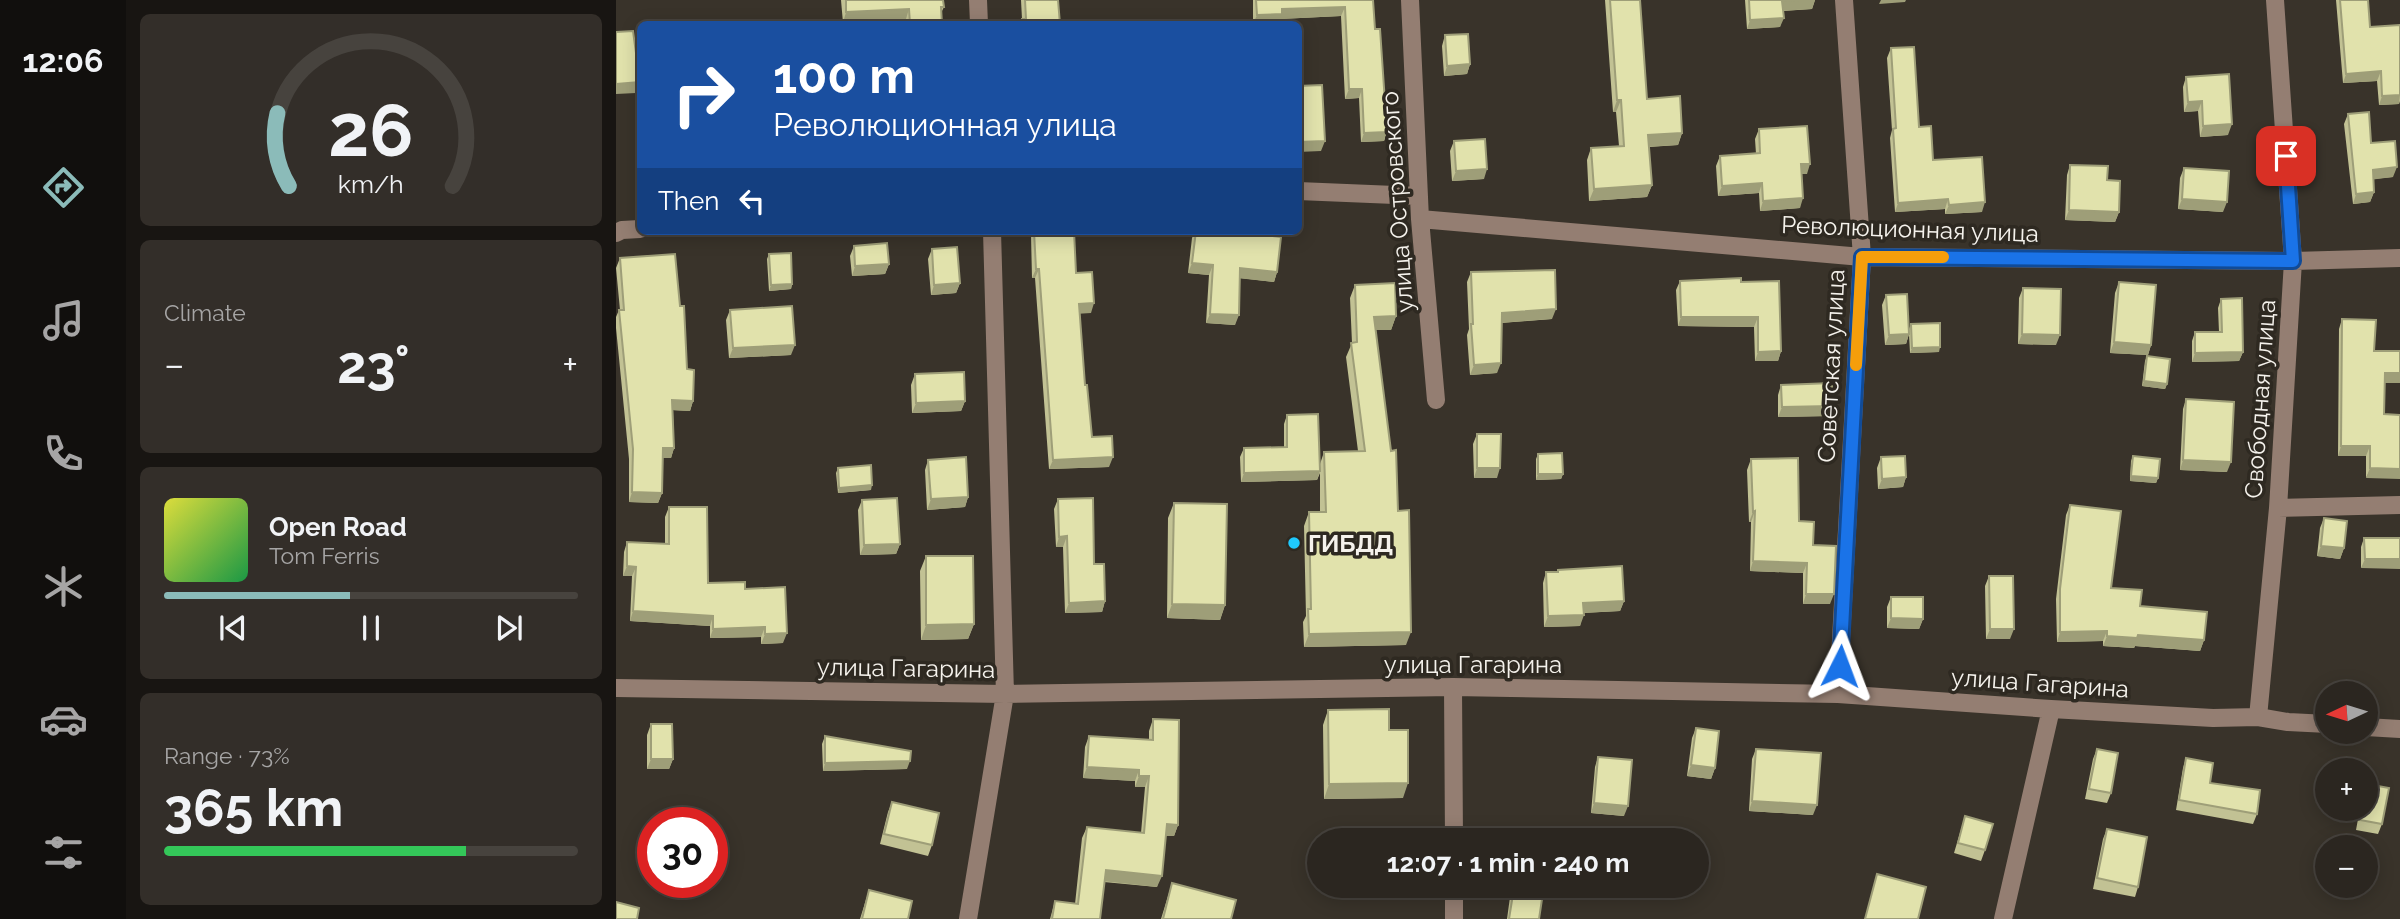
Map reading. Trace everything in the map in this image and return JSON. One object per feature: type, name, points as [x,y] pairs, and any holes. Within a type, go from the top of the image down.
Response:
[{"type":"street","points":[[978,0],[979,21]]},
{"type":"street","name":"улица Островского","points":[[1410,0],[1420,219],[1436,400]]},
{"type":"street","name":"Советская улица","points":[[1838,694],[1862,257],[1844,0]]},
{"type":"street","name":"Свободная улица","points":[[2258,717],[2278,508],[2293,261],[2275,0]]},
{"type":"street","points":[[1302,191],[1419,196]]},
{"type":"street","name":"Революционная улица","points":[[1420,219],[1862,257],[2293,261],[2400,258]]},
{"type":"street","points":[[616,233],[637,229]]},
{"type":"street","points":[[968,919],[1005,694],[992,235]]},
{"type":"street","points":[[2278,508],[2400,505]]},
{"type":"street","points":[[1453,687],[1454,828]]},
{"type":"street","name":"улица Гагарина","points":[[616,688],[1005,694],[1453,687],[1838,694],[2213,718],[2258,717],[2315,723]]},
{"type":"street","points":[[2003,919],[2051,709]]},
{"type":"street","points":[[2378,728],[2400,729]]},
{"type":"street","points":[[1454,898],[1454,919]]},
{"type":"building","points":[[846,0],[943,0],[944,7],[941,7],[942,21],[910,21],[909,9],[846,12]]},
{"type":"building","points":[[1025,0],[1058,0],[1060,21],[1022,21],[1026,19]]},
{"type":"building","points":[[1256,0],[1373,0],[1375,29],[1380,29],[1387,132],[1364,133],[1362,89],[1349,89],[1345,7],[1282,9],[1282,14],[1257,15]]},
{"type":"building","points":[[1610,0],[1640,0],[1647,99],[1680,96],[1682,133],[1648,135],[1652,185],[1594,189],[1591,148],[1624,146],[1621,100],[1617,100]]},
{"type":"building","points":[[1749,0],[1800,0],[1782,1],[1784,18],[1750,20]]},
{"type":"building","points":[[2340,0],[2368,0],[2370,27],[2400,25],[2400,95],[2382,96],[2381,71],[2346,74]]},
{"type":"building","points":[[633,31],[637,82],[616,84],[616,32]]},
{"type":"building","points":[[1468,34],[1470,64],[1447,66],[1445,35]]},
{"type":"building","points":[[1914,47],[1919,127],[1931,126],[1933,160],[1982,157],[1985,202],[1949,205],[1948,199],[1898,203],[1891,48]]},
{"type":"building","points":[[2229,74],[2232,124],[2203,126],[2202,101],[2188,102],[2186,77]]},
{"type":"building","points":[[1322,85],[1325,141],[1302,142],[1302,86]]},
{"type":"building","points":[[2369,112],[2371,143],[2395,141],[2397,167],[2373,170],[2374,192],[2356,194],[2348,114]]},
{"type":"building","points":[[1807,126],[1810,164],[1801,164],[1803,198],[1763,201],[1762,183],[1722,186],[1720,156],[1760,153],[1759,129]]},
{"type":"building","points":[[1485,139],[1487,169],[1456,171],[1454,141]]},
{"type":"building","points":[[2070,165],[2108,166],[2107,180],[2120,181],[2119,212],[2069,210]]},
{"type":"building","points":[[2184,168],[2229,171],[2227,202],[2182,199]]},
{"type":"building","points":[[1034,235],[1074,235],[1076,273],[1092,272],[1094,303],[1079,304],[1092,437],[1112,436],[1113,457],[1053,460],[1039,269],[1036,269]]},
{"type":"building","points":[[1196,235],[1281,237],[1277,272],[1240,268],[1239,315],[1210,314],[1213,265],[1192,263]]},
{"type":"building","points":[[887,243],[889,264],[855,266],[854,246]]},
{"type":"building","points":[[957,247],[960,283],[934,285],[932,249]]},
{"type":"building","points":[[791,253],[792,284],[771,285],[769,254]]},
{"type":"building","points":[[675,254],[680,306],[684,306],[687,369],[694,370],[693,401],[672,400],[674,448],[663,448],[662,493],[632,492],[633,449],[619,310],[624,310],[620,258]]},
{"type":"building","points":[[1555,270],[1556,309],[1502,313],[1501,363],[1474,365],[1471,272]]},
{"type":"building","points":[[1741,278],[1741,282],[1779,281],[1781,351],[1758,352],[1758,317],[1681,317],[1680,281]]},
{"type":"building","points":[[2119,282],[2156,285],[2151,345],[2114,342]]},
{"type":"building","points":[[1395,283],[1396,316],[1374,317],[1391,451],[1396,450],[1398,511],[1409,510],[1411,632],[1309,634],[1309,512],[1326,512],[1324,452],[1365,451],[1351,343],[1357,342],[1355,285]]},
{"type":"building","points":[[2023,288],[2061,289],[2060,335],[2022,334]]},
{"type":"building","points":[[1907,294],[1909,334],[1889,335],[1886,295]]},
{"type":"building","points":[[2242,298],[2243,352],[2195,353],[2195,332],[2222,332],[2221,299]]},
{"type":"building","points":[[792,306],[795,345],[733,348],[730,310]]},
{"type":"building","points":[[2342,319],[2376,320],[2374,351],[2400,351],[2400,373],[2385,373],[2384,414],[2400,415],[2400,469],[2370,468],[2370,446],[2341,446]]},
{"type":"building","points":[[1940,323],[1940,347],[1912,348],[1911,324]]},
{"type":"building","points":[[2147,356],[2170,359],[2167,384],[2144,381]]},
{"type":"building","points":[[964,372],[965,401],[916,403],[915,374]]},
{"type":"building","points":[[1832,383],[1832,406],[1782,407],[1781,385]]},
{"type":"building","points":[[2186,399],[2234,402],[2231,462],[2183,460]]},
{"type":"building","points":[[1318,414],[1320,471],[1244,473],[1244,448],[1287,447],[1287,415]]},
{"type":"building","points":[[1477,434],[1501,434],[1500,468],[1477,468]]},
{"type":"building","points":[[1562,453],[1563,474],[1538,474],[1538,454]]},
{"type":"building","points":[[1905,456],[1906,477],[1882,479],[1881,457]]},
{"type":"building","points":[[2133,456],[2160,459],[2158,478],[2131,476]]},
{"type":"building","points":[[966,457],[968,497],[931,499],[928,460]]},
{"type":"building","points":[[1798,458],[1799,521],[1814,522],[1813,545],[1836,546],[1834,594],[1806,594],[1807,563],[1753,561],[1755,511],[1753,512],[1751,459]]},
{"type":"building","points":[[871,465],[872,485],[839,488],[838,468]]},
{"type":"building","points":[[897,498],[900,544],[864,545],[862,500]]},
{"type":"building","points":[[1093,498],[1094,564],[1104,564],[1105,601],[1069,603],[1067,536],[1059,537],[1058,499]]},
{"type":"building","points":[[1174,503],[1227,504],[1225,605],[1172,604]]},
{"type":"building","points":[[2070,505],[2121,511],[2111,588],[2142,590],[2140,606],[2207,612],[2204,640],[2138,635],[2137,638],[2107,636],[2107,631],[2060,632],[2060,589]]},
{"type":"building","points":[[669,507],[707,507],[708,583],[745,582],[745,589],[785,587],[787,633],[765,634],[765,627],[713,629],[713,616],[633,611],[636,567],[627,566],[627,542],[669,544]]},
{"type":"building","points":[[2324,518],[2347,521],[2344,548],[2321,546]]},
{"type":"building","points":[[2364,538],[2400,538],[2400,559],[2365,559]]},
{"type":"building","points":[[926,556],[973,556],[974,624],[926,625]]},
{"type":"building","points":[[1622,566],[1624,601],[1583,603],[1584,615],[1548,616],[1546,572]]},
{"type":"building","points":[[1989,576],[2013,576],[2014,629],[1990,629]]},
{"type":"building","points":[[1891,597],[1923,597],[1923,619],[1891,618]]},
{"type":"building","points":[[1389,709],[1389,730],[1408,730],[1408,783],[1329,784],[1328,710]]},
{"type":"building","points":[[1153,719],[1179,720],[1178,825],[1167,824],[1162,876],[1106,870],[1100,919],[1052,919],[1055,901],[1078,904],[1087,827],[1144,833],[1149,776],[1139,776],[1139,770],[1087,767],[1089,736],[1153,740]]},
{"type":"building","points":[[651,724],[672,724],[673,759],[651,759]]},
{"type":"building","points":[[1696,728],[1719,731],[1715,768],[1691,765]]},
{"type":"building","points":[[825,736],[911,751],[910,761],[825,763]]},
{"type":"building","points":[[1756,749],[1821,753],[1817,805],[1752,801]]},
{"type":"building","points":[[2097,749],[2118,753],[2111,793],[2089,789]]},
{"type":"building","points":[[1598,757],[1632,760],[1628,806],[1594,803]]},
{"type":"building","points":[[2186,758],[2213,763],[2210,783],[2260,790],[2257,814],[2179,800]]},
{"type":"building","points":[[2378,786],[2389,788],[2382,824],[2366,821],[2378,821]]},
{"type":"building","points":[[892,802],[939,813],[932,845],[884,834]]},
{"type":"building","points":[[1965,816],[1993,824],[1985,850],[1958,843]]},
{"type":"building","points":[[2107,829],[2147,837],[2138,887],[2097,878]]},
{"type":"building","points":[[1877,874],[1926,887],[1918,919],[1865,919]]},
{"type":"building","points":[[1172,883],[1236,900],[1231,919],[1163,919]]},
{"type":"building","points":[[869,890],[912,901],[908,919],[862,919]]},
{"type":"building","points":[[1512,898],[1542,898],[1539,919],[1509,919]]},
{"type":"building","points":[[616,902],[639,908],[637,919],[616,919]]},
{"type":"slow traffic","points":[[1856,365],[1862,257],[1943,257]]},
{"type":"place","name":"ГИБДД","points":[[1294,543]]},
{"type":"route","points":[[1840,666],[1862,257],[2293,261],[2286,156]]}]
